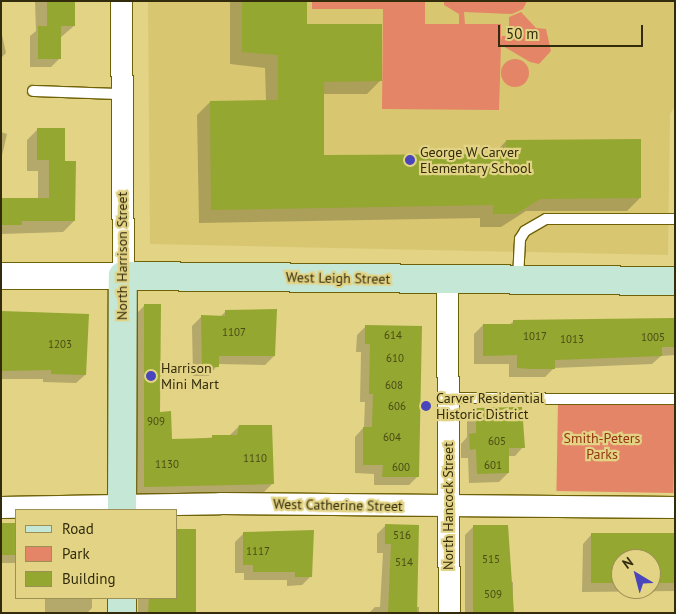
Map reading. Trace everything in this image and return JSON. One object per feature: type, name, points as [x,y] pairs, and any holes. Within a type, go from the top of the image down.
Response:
[{"type":"main road","name":"West Leigh Street","points":[[123,276],[675,281]]},
{"type":"main road","name":"North Harrison Street","points":[[122,508],[123,276]]},
{"type":"main road","points":[[122,599],[122,613]]},
{"type":"street","name":"North Harrison Street","points":[[121,1],[119,94],[123,276]]},
{"type":"street","name":"West Leigh Street","points":[[1,276],[123,276]]},
{"type":"street","name":"North Hancock Street","points":[[447,279],[449,613]]},
{"type":"street","name":"West Catherine Street","points":[[1,507],[122,508],[220,503],[448,507],[675,507]]},
{"type":"lane","points":[[33,91],[119,94]]},
{"type":"lane","points":[[518,280],[520,239],[525,231],[546,218],[675,219]]},
{"type":"lane","points":[[448,398],[675,399]]},
{"type":"shaded area","name":"George W Carver Elementary School","points":[[148,1],[675,1],[675,106],[670,114],[668,255],[150,244]]},
{"type":"green space","points":[[312,1],[425,1],[425,24],[459,24],[459,14],[444,5],[444,1],[527,1],[523,9],[512,14],[464,12],[465,24],[501,24],[501,40],[502,36],[509,36],[509,17],[521,12],[536,28],[546,29],[551,51],[539,64],[530,62],[501,45],[499,110],[382,109],[383,9],[312,9]]},
{"type":"green space","points":[[515,59],[525,63],[529,73],[525,83],[515,87],[505,83],[501,73],[505,63]]},
{"type":"green space","name":"Smith-Peters Parks","points":[[558,401],[675,403],[673,493],[556,491]]},
{"type":"building","points":[[47,1],[75,1],[75,26],[47,26]]},
{"type":"building","points":[[242,1],[307,1],[307,24],[382,24],[382,81],[324,82],[324,155],[506,154],[506,140],[641,139],[641,198],[540,199],[516,214],[493,214],[493,205],[211,210],[210,101],[278,100],[278,55],[242,52]]},
{"type":"building","points":[[38,26],[61,26],[61,59],[38,59]]},
{"type":"building","points":[[37,128],[65,128],[65,161],[76,161],[75,221],[22,221],[22,225],[1,225],[1,198],[49,198],[49,160],[37,160]]},
{"type":"building","points":[[144,304],[161,304],[160,412],[171,411],[172,439],[212,438],[212,435],[237,435],[239,425],[272,425],[274,484],[144,487]]},
{"type":"building","points":[[277,309],[275,356],[219,356],[219,367],[202,368],[201,315],[225,316],[225,310]]},
{"type":"building","points":[[1,311],[89,314],[86,375],[51,374],[51,370],[1,371]]},
{"type":"building","points":[[675,318],[675,347],[662,347],[662,356],[555,360],[555,369],[533,369],[517,368],[517,355],[483,356],[483,324],[513,324],[513,320]]},
{"type":"building","points":[[365,325],[422,326],[419,477],[382,477],[383,465],[363,465],[363,427],[372,427],[373,394],[369,394],[370,344],[365,344]]},
{"type":"building","points":[[522,407],[525,448],[509,448],[509,473],[477,474],[476,449],[470,450],[469,434],[476,433],[476,408]]},
{"type":"building","points":[[1,523],[15,523],[15,555],[1,555]]},
{"type":"building","points":[[385,524],[419,525],[417,613],[388,613],[391,544],[385,544]]},
{"type":"building","points":[[473,525],[508,525],[514,613],[473,613]]},
{"type":"building","points":[[178,529],[196,529],[196,613],[148,613],[149,599],[178,599]]},
{"type":"building","points":[[314,530],[312,577],[295,577],[295,572],[253,572],[253,565],[243,565],[243,532]]},
{"type":"building","points":[[591,533],[675,533],[675,583],[661,583],[661,549],[611,549],[611,583],[591,583]]},
{"type":"place","name":"George W Carver Elementary School","points":[[410,160]]},
{"type":"place","name":"Harrison Mini Mart","points":[[151,376]]},
{"type":"place","name":"Carver Residential Historic District","points":[[426,406]]}]
